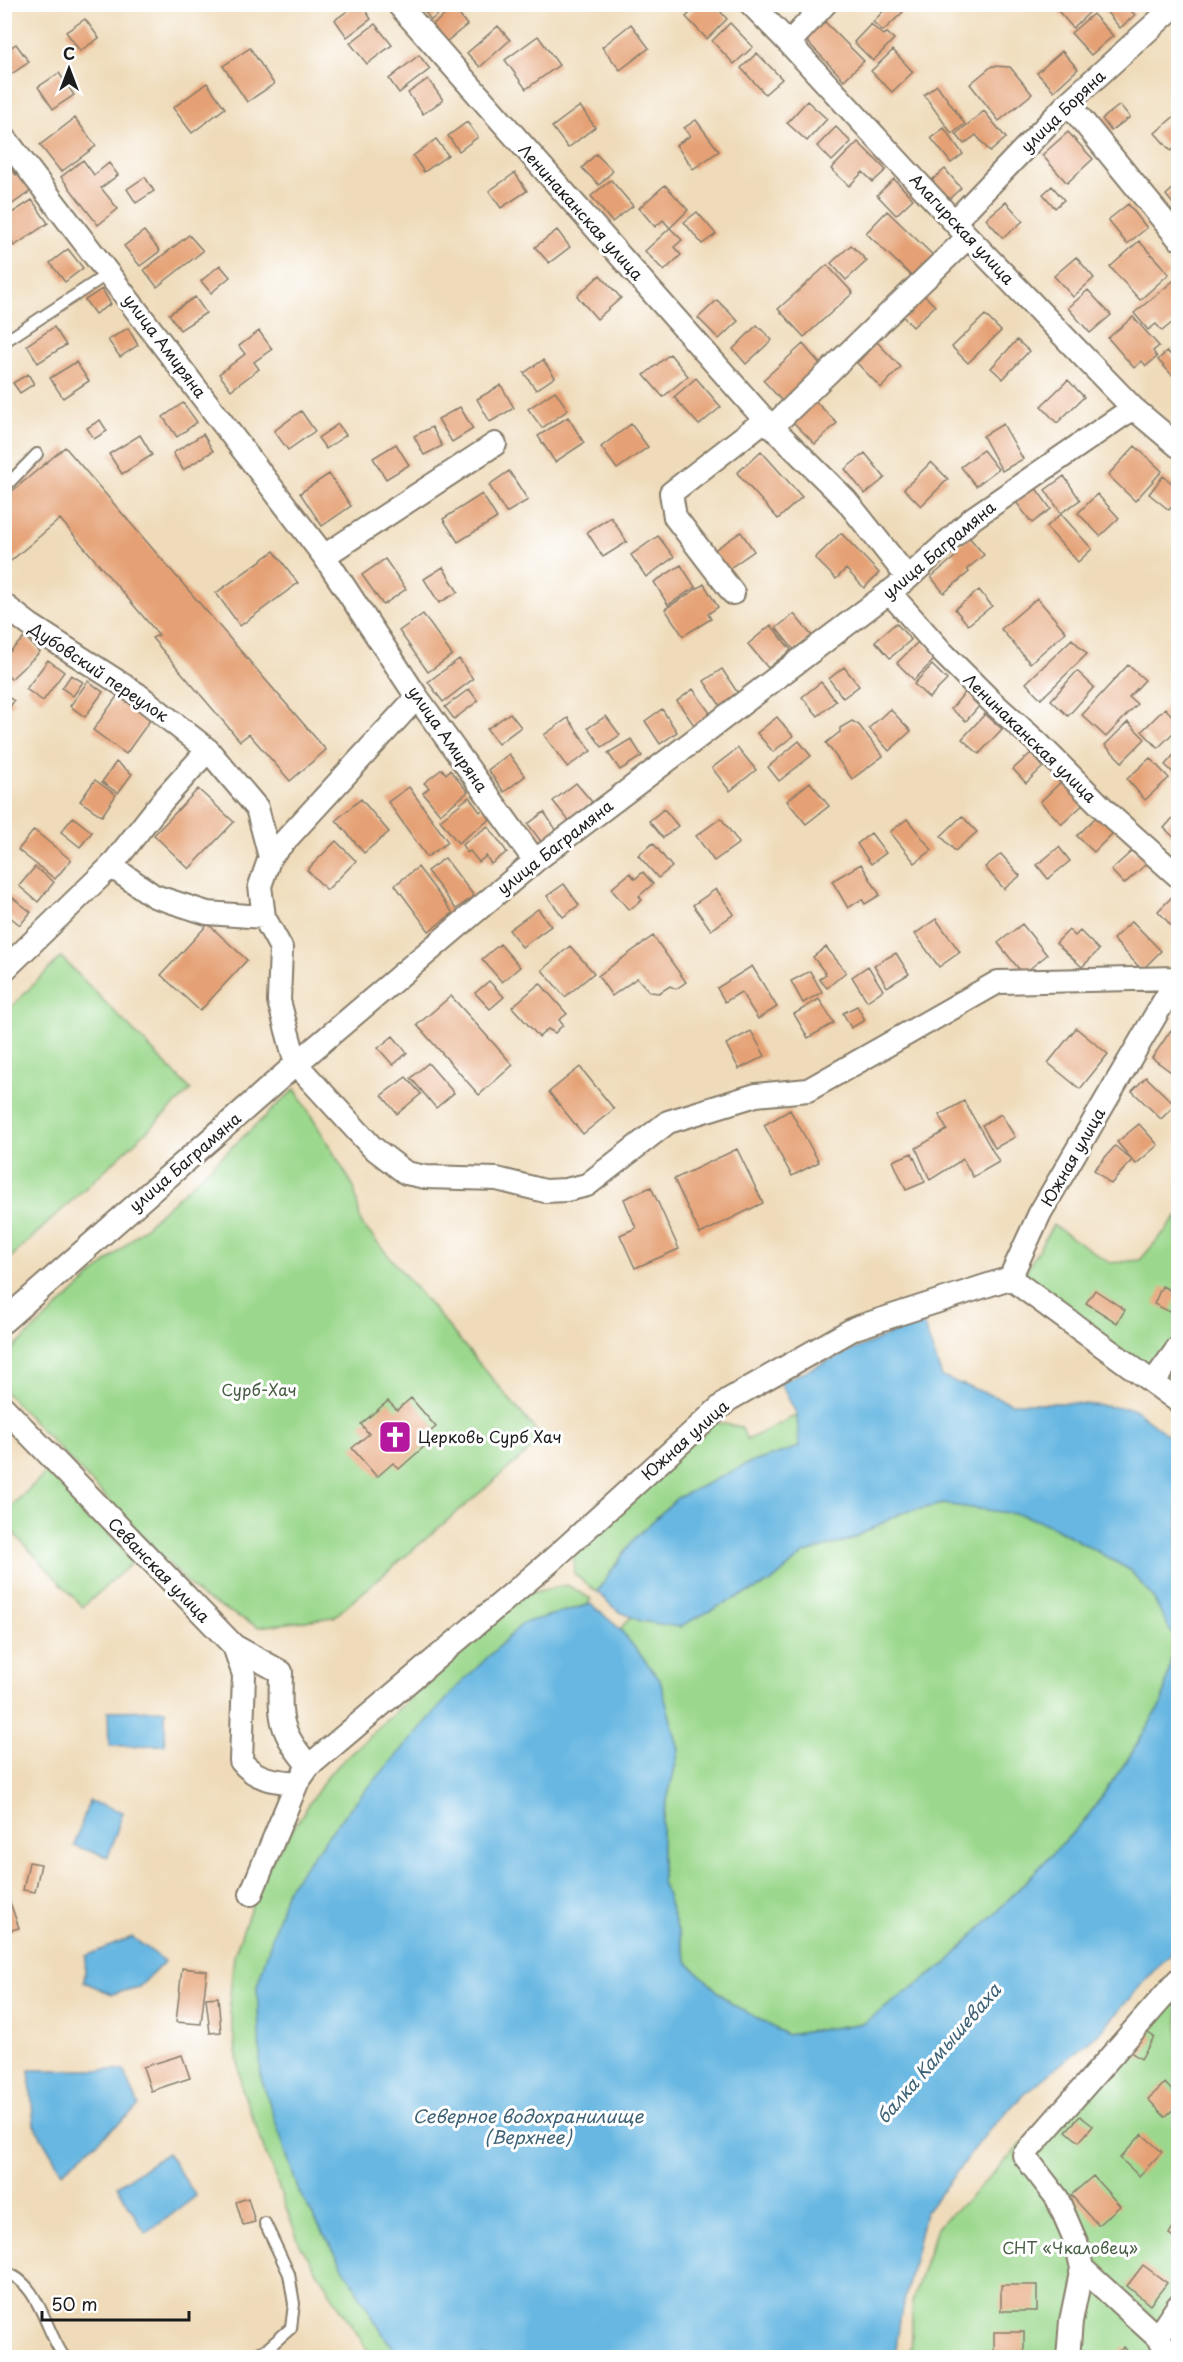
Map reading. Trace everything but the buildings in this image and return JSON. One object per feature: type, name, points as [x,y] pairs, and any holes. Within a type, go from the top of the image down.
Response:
[{"type":"street","name":"Ленинаканская улица","points":[[398,4],[769,423],[846,500],[908,578]]},
{"type":"street","name":"Алагирская улица","points":[[751,4],[961,229],[1133,408],[1179,446]]},
{"type":"street","points":[[789,43],[825,4]]},
{"type":"street","name":"улица Боряна","points":[[769,423],[961,229],[1068,103],[1177,4]]},
{"type":"street","points":[[1068,103],[1179,238]]},
{"type":"street","name":"улица Амиряна","points":[[4,137],[324,556],[417,697],[535,861]]},
{"type":"street","name":"улица Баграмяна","points":[[4,1321],[296,1064],[535,861],[908,578],[973,518],[1133,408]]},
{"type":"street","points":[[733,593],[675,517],[671,494],[769,423]]},
{"type":"street","points":[[324,556],[495,444]]},
{"type":"street","name":"Ленинаканская улица","points":[[889,592],[943,653],[991,701],[1038,743],[1113,818],[1179,876]]},
{"type":"street","name":"Дубовский переулок","points":[[4,605],[30,625],[137,694],[208,750],[257,808],[270,857]]},
{"type":"street","points":[[296,1064],[279,1001],[281,948],[264,917],[260,886],[270,857],[417,697]]},
{"type":"street","points":[[4,970],[111,866],[164,799],[208,750]]},
{"type":"street","points":[[111,866],[154,896],[207,913],[264,917]]},
{"type":"street","name":"Южная улица","points":[[296,1064],[372,1147],[406,1173],[425,1177],[496,1179],[545,1191],[566,1190],[587,1185],[668,1122],[756,1095],[808,1090],[998,982],[1178,978]]},
{"type":"street","name":"Южная улица","points":[[251,1894],[303,1775],[552,1560],[728,1400],[855,1328],[1010,1278],[1040,1213],[1178,978]]},
{"type":"street","points":[[1010,1278],[1179,1401]]},
{"type":"street","points":[[1154,1381],[1179,1347]]},
{"type":"street","name":"Севанская улица","points":[[4,1408],[234,1646],[244,1675],[241,1761],[249,1771],[270,1781],[303,1775]]},
{"type":"street","points":[[234,1646],[281,1672],[280,1709],[284,1732],[294,1749],[303,1775]]},
{"type":"street","points":[[1068,2358],[1071,2321],[1082,2268],[1076,2242],[1057,2198],[1023,2155],[1179,1980]]},
{"type":"street","points":[[1082,2268],[1157,2337],[1175,2358]]},
{"type":"street","points":[[1157,2337],[1179,2306]]},
{"type":"lane","points":[[4,342],[109,273]]},
{"type":"lane","points":[[4,488],[37,454]]},
{"type":"lane","points":[[249,2358],[268,2348],[291,2328],[294,2304],[289,2274],[265,2223]]},
{"type":"lane","points":[[4,2272],[13,2274],[28,2288],[65,2358]]},
{"type":"green space","points":[[61,957],[191,1090],[8,1260],[4,1256],[5,1013]]},
{"type":"green space","name":"Сурб-Хач","points":[[295,1089],[354,1187],[361,1223],[543,1439],[334,1617],[258,1627],[200,1596],[5,1392],[5,1356]]},
{"type":"green space","points":[[1178,1216],[1178,1391],[1022,1278],[1053,1225],[1110,1263],[1140,1260]]},
{"type":"green space","points":[[797,1415],[799,1447],[747,1464],[677,1498],[633,1540],[597,1592],[574,1574],[573,1548],[714,1422],[741,1427],[747,1440]]},
{"type":"green space","points":[[49,1470],[134,1561],[83,1607],[5,1524],[5,1512]]},
{"type":"green space","points":[[943,1504],[1023,1515],[1054,1527],[1130,1570],[1154,1599],[1175,1640],[1162,1703],[1130,1756],[1086,1819],[947,1963],[864,2023],[787,2035],[730,2003],[688,1963],[662,1881],[662,1822],[679,1750],[660,1680],[620,1629],[631,1617],[641,1621],[729,1601],[770,1583],[805,1553],[850,1540],[901,1513]]},
{"type":"green space","points":[[567,1585],[591,1599],[587,1605],[523,1623],[384,2336],[401,2357],[372,2357],[300,2245],[242,2089],[229,2005],[234,1955],[264,1872],[329,1774],[520,1595]]},
{"type":"green space","name":"СНТ «Чкаловец»","points":[[1178,1982],[1178,2357],[908,2358],[912,2335],[912,2302],[937,2227],[969,2198]]},
{"type":"water","name":"Северное водохранилище (Верхнее)","points":[[922,1320],[942,1377],[1012,1403],[1073,1403],[1134,1409],[1178,1443],[1178,1948],[1156,1968],[1101,2031],[1023,2095],[989,2130],[925,2213],[900,2319],[895,2357],[401,2357],[384,2336],[299,2192],[261,2078],[257,1986],[287,1889],[344,1815],[458,1686],[523,1623],[591,1604],[620,1629],[660,1680],[679,1750],[662,1822],[662,1881],[688,1963],[730,2003],[787,2035],[864,2023],[947,1963],[1086,1819],[1130,1756],[1162,1703],[1175,1640],[1154,1599],[1130,1570],[1054,1527],[1023,1515],[943,1504],[901,1513],[850,1540],[805,1553],[770,1583],[679,1627],[641,1621],[618,1611],[597,1592],[633,1540],[677,1498],[747,1464],[799,1447],[797,1415],[780,1382]]},
{"type":"water","points":[[165,1710],[165,1745],[109,1746],[108,1711]]},
{"type":"water","points":[[89,1801],[123,1812],[108,1857],[74,1846]]},
{"type":"water","points":[[132,1937],[165,1961],[139,1987],[112,1994],[84,1982],[86,1956]]},
{"type":"water","points":[[29,2070],[124,2070],[139,2106],[62,2172],[34,2125]]},
{"type":"water","points":[[167,2153],[196,2196],[146,2234],[117,2186]]},
{"type":"place","name":"Церковь Сурб Хач","points":[[395,1437]]},
{"type":"water label","name":"балка Камышеваха","points":[[939,2054]]}]
